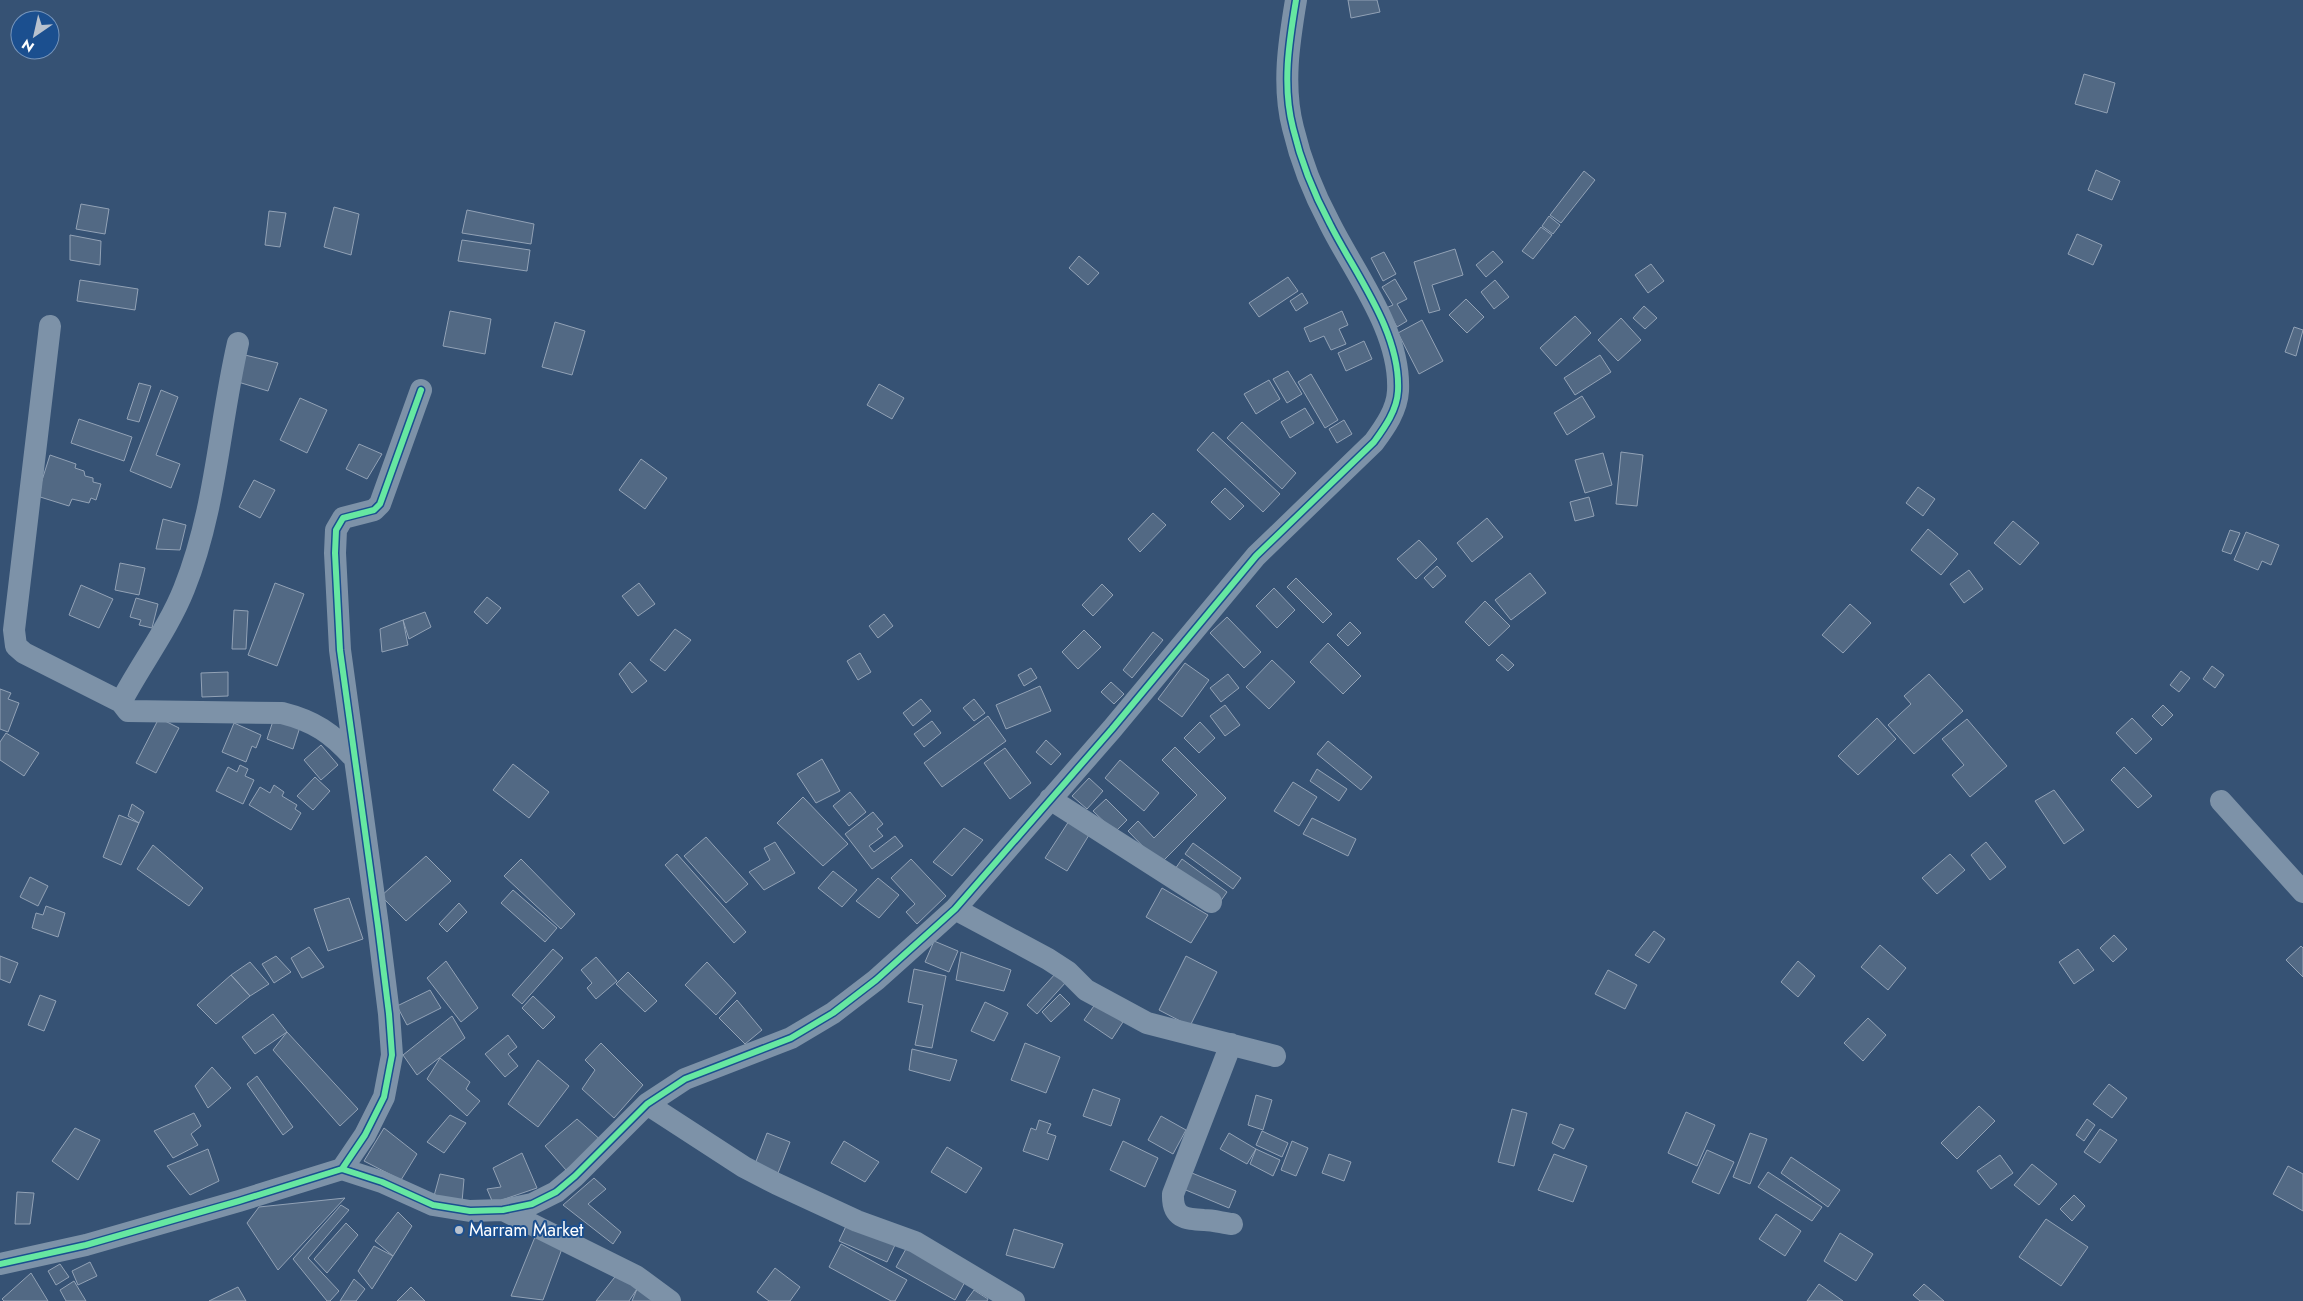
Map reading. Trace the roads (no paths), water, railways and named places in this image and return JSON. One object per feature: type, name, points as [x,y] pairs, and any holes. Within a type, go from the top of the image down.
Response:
[{"type":"street","points":[[0,1264],[86,1245],[342,1169],[382,1182],[433,1205],[470,1211],[503,1210],[532,1204],[556,1192],[575,1176],[647,1104],[685,1079],[791,1038],[834,1013],[876,980],[955,909],[1112,729],[1256,556],[1374,442],[1388,423],[1393,410],[1398,393],[1396,356],[1365,286],[1330,225],[1306,173],[1292,127],[1287,83],[1288,53],[1296,0]]},
{"type":"street","points":[[50,326],[16,621],[15,642],[18,648],[121,702],[125,709],[133,712],[282,713],[301,718],[337,738],[354,758]]},
{"type":"street","points":[[121,702],[172,613],[192,568],[213,491],[230,377],[238,343]]},
{"type":"street","points":[[342,1169],[365,1135],[384,1096],[392,1055],[382,955],[340,650],[335,553],[336,530],[343,518],[374,510],[380,504],[421,390]]},
{"type":"street","points":[[1050,799],[1210,902]]},
{"type":"street","points":[[2221,801],[2303,892]]},
{"type":"street","points":[[955,909],[1048,959],[1068,972],[1086,990],[1147,1023],[1275,1056]]},
{"type":"street","points":[[1231,1044],[1172,1194],[1172,1202],[1184,1218],[1232,1224]]},
{"type":"street","points":[[647,1104],[720,1152],[768,1180],[857,1221],[915,1242],[1014,1301]]},
{"type":"street","points":[[503,1210],[636,1276],[670,1301]]},
{"type":"place","name":"Marram Market","points":[[459,1230]]}]
